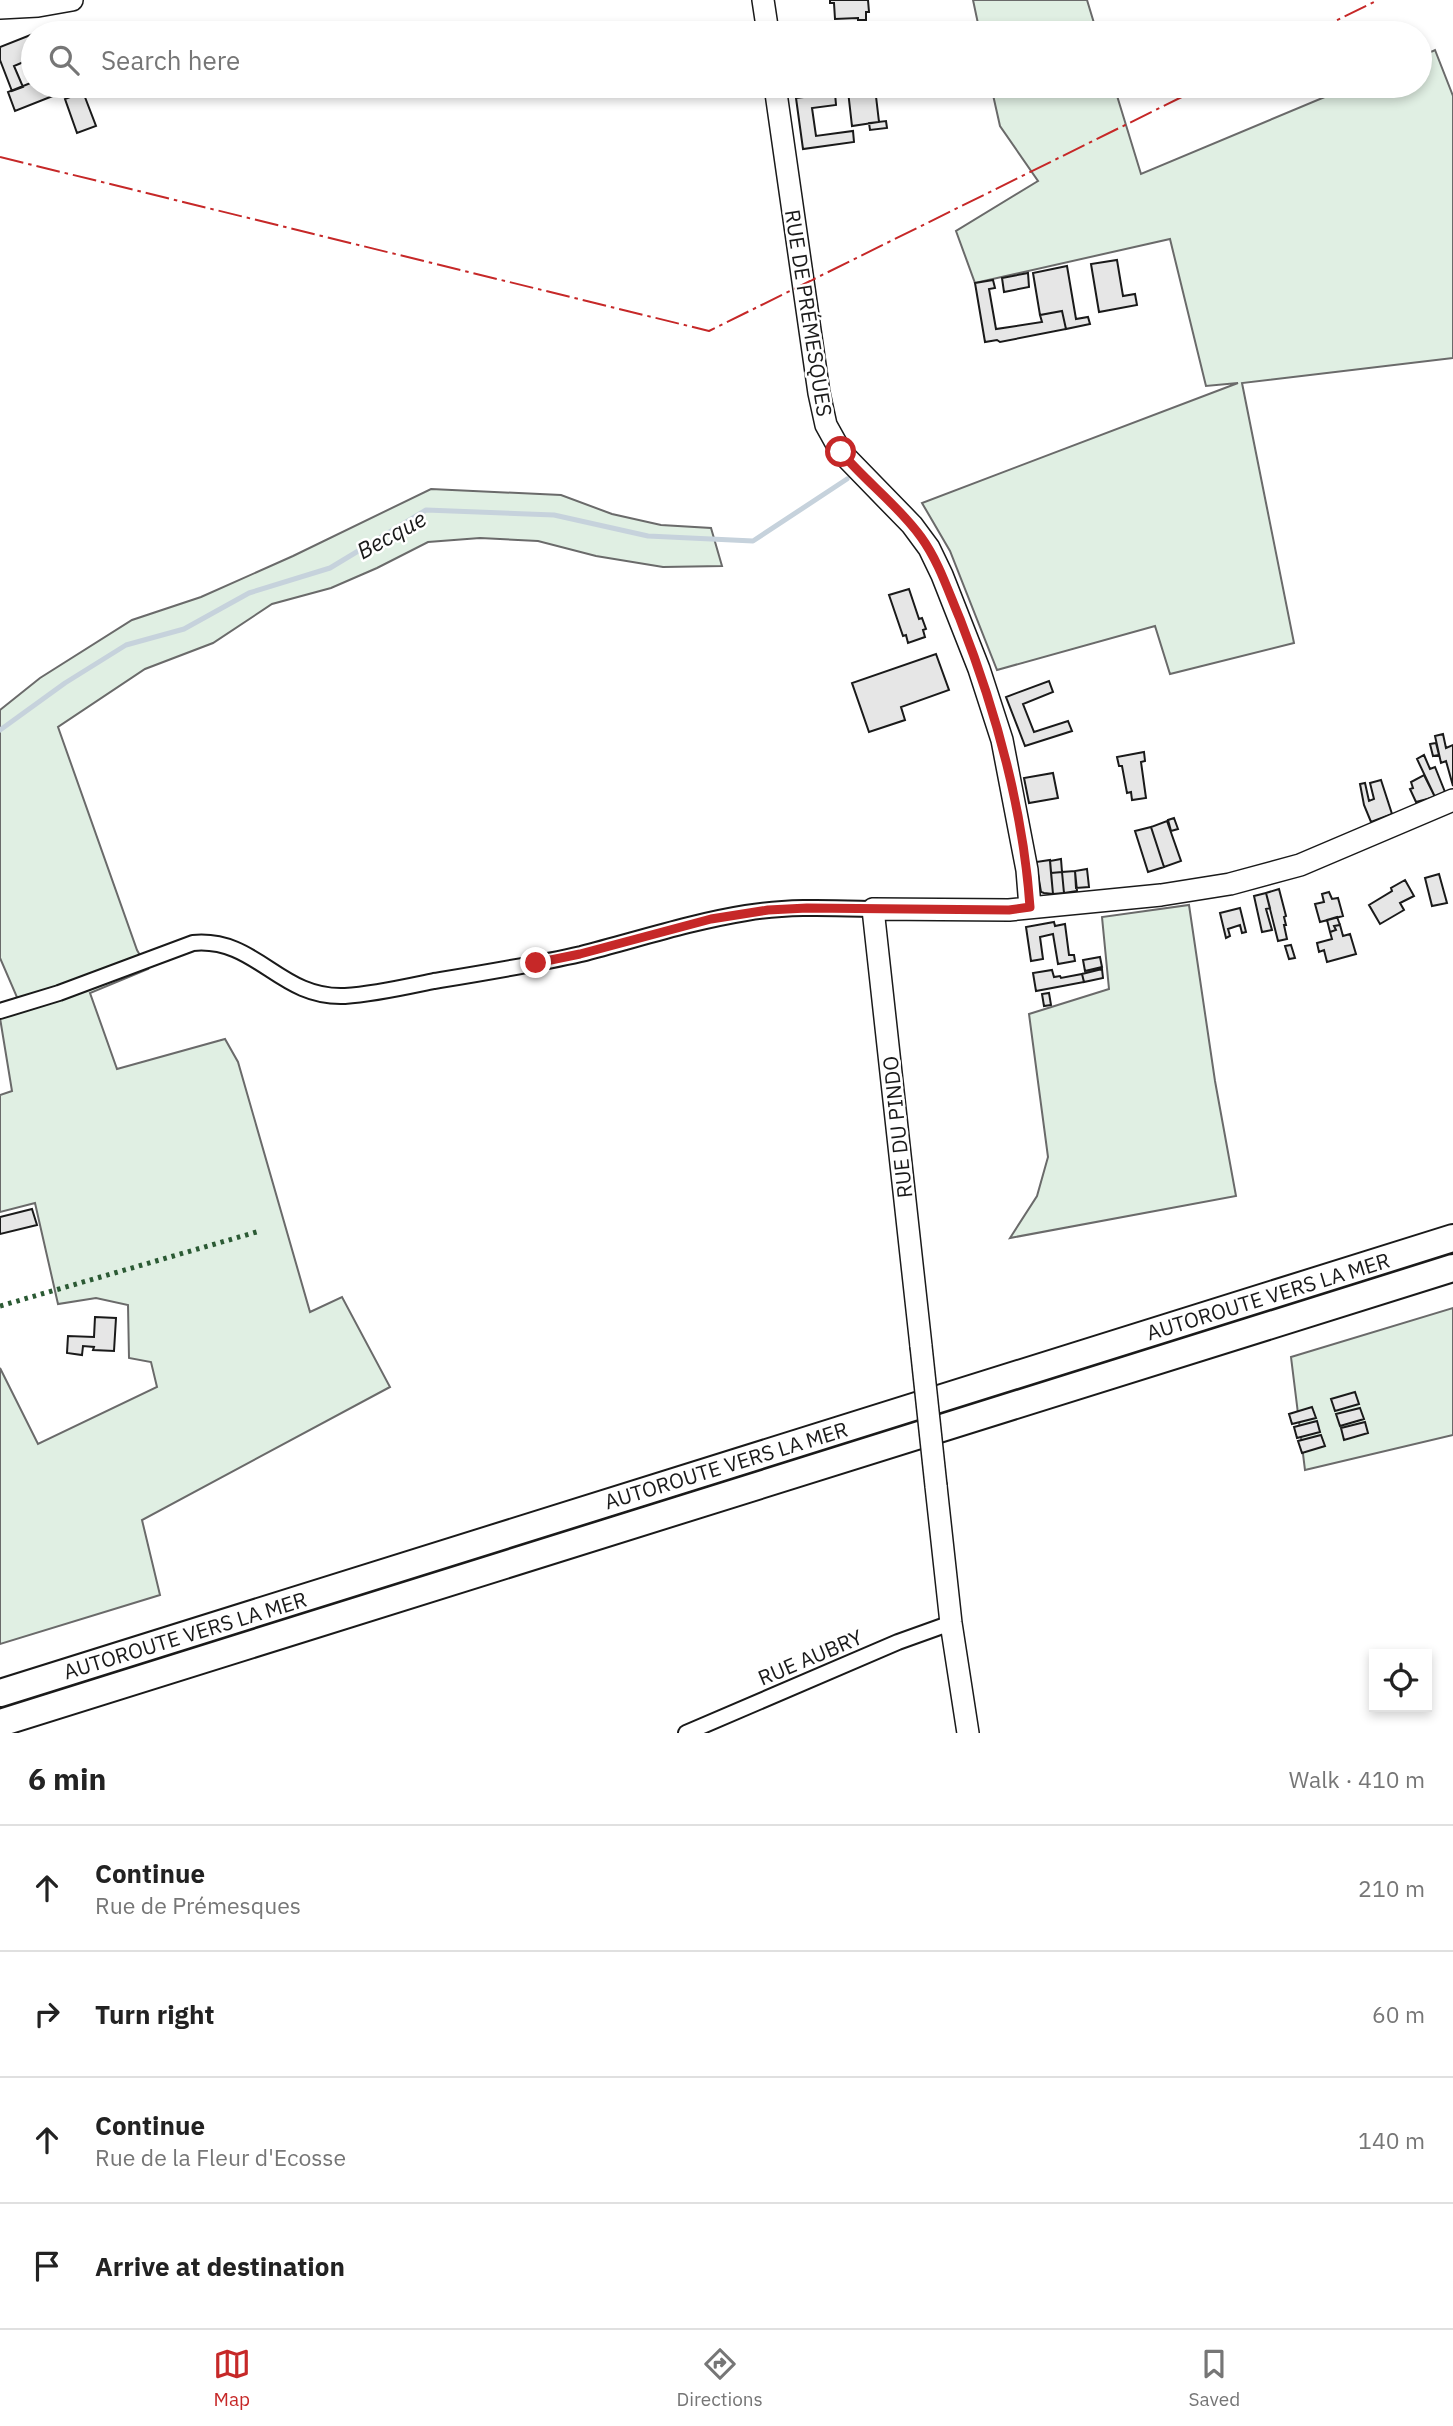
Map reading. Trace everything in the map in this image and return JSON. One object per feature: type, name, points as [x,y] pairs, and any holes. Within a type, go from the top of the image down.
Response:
[{"type":"highway","name":"AUTOROUTE VERS LA MER","points":[[0,1693],[1453,1238]]},
{"type":"highway","points":[[0,1723],[1453,1268]]},
{"type":"street","points":[[0,8],[38,6],[72,0]]},
{"type":"street","points":[[763,0],[766,21]]},
{"type":"street","name":"RUE DE PRÉMESQUES","points":[[777,98],[819,393],[826,425],[846,459],[912,525],[929,548],[942,575],[983,680],[1002,740],[1027,870],[1030,907]]},
{"type":"street","points":[[0,1010],[59,993],[194,943],[213,942],[230,946],[295,986],[319,994],[342,996],[556,959],[748,912],[796,908],[1009,910],[1161,895],[1249,881],[1321,857],[1453,800]]},
{"type":"street","name":"RUE DU PINDO","points":[[873,909],[951,1623]]},
{"type":"street","points":[[951,1623],[968,1733]]},
{"type":"street","name":"RUE AUBRY","points":[[686,1733],[898,1642],[951,1623]]},
{"type":"green space","points":[[973,0],[1087,0],[1093,21],[977,21]]},
{"type":"green space","points":[[1435,50],[1453,96],[1453,358],[1242,383],[1294,643],[1170,674],[1155,626],[997,670],[950,551],[922,503],[1238,383],[1206,386],[1170,239],[975,283],[956,231],[1038,181],[1000,126],[994,98],[1118,98],[1141,174],[1322,98],[1432,98],[1432,51]]},
{"type":"green space","points":[[431,489],[561,495],[612,514],[661,525],[711,528],[722,566],[663,567],[596,556],[538,541],[480,538],[428,542],[331,588],[272,604],[213,643],[145,669],[58,727],[137,950],[148,969],[90,993],[117,1069],[225,1039],[238,1062],[310,1312],[342,1297],[390,1387],[142,1520],[160,1595],[0,1644],[0,1368],[38,1444],[157,1387],[151,1362],[129,1358],[128,1305],[96,1298],[58,1304],[35,1203],[0,1212],[0,1095],[12,1091],[0,1018],[23,1011],[0,958],[0,710],[40,678],[132,620],[201,597]]},
{"type":"green space","points":[[1189,905],[1215,1081],[1236,1196],[1010,1238],[1037,1196],[1048,1157],[1029,1014],[1109,989],[1102,917]]},
{"type":"green space","points":[[1453,1308],[1453,1435],[1305,1470],[1291,1357]]},
{"type":"building","points":[[830,0],[868,0],[869,12],[866,12],[866,20],[835,19],[834,3],[830,3]]},
{"type":"building","points":[[21,39],[21,63],[14,66],[21,88],[12,91],[0,60],[0,47]]},
{"type":"building","points":[[21,87],[21,98],[48,98],[15,111],[8,92]]},
{"type":"building","points":[[85,98],[96,126],[77,133],[65,99]]},
{"type":"building","points":[[796,98],[835,98],[836,105],[812,108],[816,136],[853,131],[854,142],[803,149]]},
{"type":"building","points":[[849,98],[876,98],[879,122],[852,126]]},
{"type":"building","points":[[886,121],[887,128],[870,130],[869,123]]},
{"type":"building","points":[[1117,260],[1123,296],[1135,294],[1137,305],[1099,312],[1091,264]]},
{"type":"building","points":[[1067,266],[1076,319],[1088,317],[1090,324],[1066,329],[1062,311],[1040,315],[1033,273]]},
{"type":"building","points":[[1028,273],[1029,287],[1004,292],[1002,278]]},
{"type":"building","points":[[993,280],[995,288],[989,289],[996,329],[1042,322],[1040,315],[1062,311],[1066,329],[1000,342],[985,342],[975,283]]},
{"type":"building","points":[[909,589],[919,619],[922,618],[926,629],[923,630],[925,637],[908,643],[889,595]]},
{"type":"building","points":[[936,654],[949,690],[901,707],[905,720],[869,732],[852,683]]},
{"type":"building","points":[[1049,681],[1053,692],[1023,704],[1034,732],[1068,721],[1072,731],[1025,746],[1006,697]]},
{"type":"building","points":[[1443,734],[1446,748],[1453,745],[1453,786],[1446,761],[1441,763],[1435,736]]},
{"type":"building","points":[[1436,743],[1439,755],[1433,756],[1430,744]]},
{"type":"building","points":[[1144,752],[1145,761],[1141,762],[1146,798],[1132,800],[1131,792],[1127,793],[1122,766],[1119,766],[1117,757]]},
{"type":"building","points":[[1424,755],[1430,769],[1435,767],[1445,792],[1435,797],[1417,759]]},
{"type":"building","points":[[1053,773],[1058,798],[1029,803],[1024,778]]},
{"type":"building","points":[[1424,775],[1435,797],[1416,802],[1410,789],[1413,788],[1411,782]]},
{"type":"building","points":[[1381,780],[1392,814],[1371,822],[1360,784],[1365,783],[1369,801],[1374,799],[1370,783]]},
{"type":"building","points":[[1174,818],[1178,829],[1171,831],[1168,820]]},
{"type":"building","points":[[1167,821],[1181,861],[1164,867],[1151,827]]},
{"type":"building","points":[[1151,827],[1164,867],[1148,872],[1135,831]]},
{"type":"building","points":[[1061,859],[1062,872],[1051,873],[1050,861]]},
{"type":"building","points":[[1050,860],[1053,894],[1041,892],[1036,862]]},
{"type":"building","points":[[1087,869],[1089,887],[1076,888],[1075,871]]},
{"type":"building","points":[[1075,871],[1077,891],[1064,893],[1062,872]]},
{"type":"building","points":[[1062,872],[1064,893],[1053,894],[1051,873]]},
{"type":"building","points":[[1439,874],[1447,903],[1432,906],[1425,878]]},
{"type":"building","points":[[1405,880],[1414,896],[1400,903],[1404,910],[1380,924],[1369,905]]},
{"type":"building","points":[[1279,889],[1286,916],[1284,925],[1287,939],[1278,941],[1266,893]]},
{"type":"building","points":[[1329,892],[1332,899],[1338,898],[1343,916],[1320,922],[1315,904],[1324,902],[1322,894]]},
{"type":"building","points":[[1266,893],[1270,908],[1266,909],[1272,930],[1262,932],[1254,896]]},
{"type":"building","points":[[1240,908],[1246,932],[1242,933],[1240,925],[1228,929],[1230,936],[1226,938],[1220,913]]},
{"type":"building","points":[[1337,917],[1340,925],[1334,926],[1336,930],[1330,932],[1327,920]]},
{"type":"building","points":[[1054,922],[1055,926],[1065,924],[1069,955],[1074,955],[1075,961],[1058,964],[1053,934],[1040,937],[1043,959],[1031,961],[1026,927]]},
{"type":"building","points":[[1340,925],[1343,936],[1350,934],[1356,954],[1327,962],[1324,950],[1319,952],[1317,943],[1332,939],[1330,932],[1336,930],[1334,926]]},
{"type":"building","points":[[1291,945],[1295,958],[1289,959],[1285,946]]},
{"type":"building","points":[[1100,957],[1102,967],[1085,971],[1083,960]]},
{"type":"building","points":[[1102,969],[1103,978],[1084,982],[1082,974]]},
{"type":"building","points":[[1052,970],[1054,977],[1061,978],[1082,974],[1084,982],[1036,991],[1033,973]]},
{"type":"building","points":[[1049,993],[1051,1005],[1044,1006],[1042,994]]},
{"type":"building","points":[[32,1209],[37,1225],[0,1234],[0,1217]]},
{"type":"building","points":[[95,1317],[116,1318],[114,1351],[93,1350],[94,1347],[83,1346],[82,1355],[67,1353],[68,1336],[94,1337]]},
{"type":"building","points":[[1355,1392],[1359,1404],[1335,1411],[1331,1399]]},
{"type":"building","points":[[1312,1407],[1316,1418],[1292,1424],[1289,1414]]},
{"type":"building","points":[[1360,1408],[1364,1419],[1340,1426],[1336,1414]]},
{"type":"building","points":[[1317,1421],[1320,1432],[1297,1438],[1294,1427]]},
{"type":"building","points":[[1365,1422],[1368,1433],[1344,1440],[1341,1428]]},
{"type":"building","points":[[1321,1435],[1325,1446],[1302,1453],[1298,1441]]},
{"type":"waterway","name":"Becque","points":[[0,730],[65,683],[126,645],[184,629],[249,593],[330,568],[426,510],[554,515],[648,536],[753,541],[847,479]]},
{"type":"hedge","points":[[0,1306],[260,1231]]},
{"type":"power","points":[[1335,21],[1378,0]]},
{"type":"power","points":[[0,157],[709,331],[1180,98]]},
{"type":"route","points":[[536,963],[748,912],[785,908],[1009,910],[1030,907],[1027,870],[1015,802],[997,721],[942,575],[929,548],[912,525],[841,452]]}]
